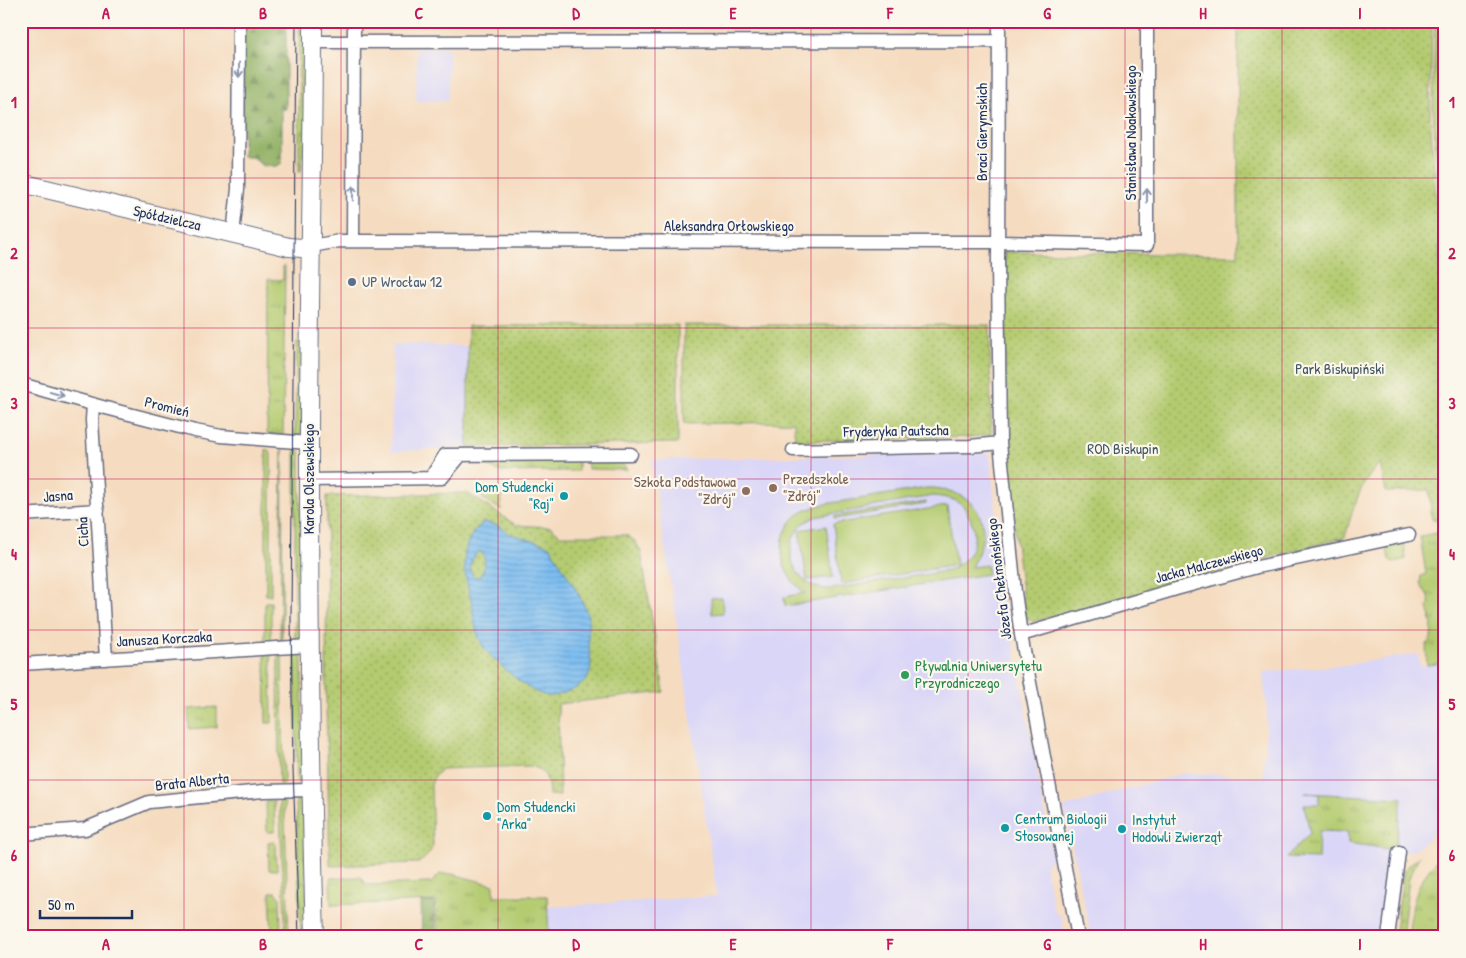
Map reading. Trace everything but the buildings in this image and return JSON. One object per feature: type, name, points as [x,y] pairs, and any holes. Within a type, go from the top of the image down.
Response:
[{"type":"street","points":[[233,234],[238,189],[239,21]]},
{"type":"street","name":"Karola Olszewskiego","points":[[313,21],[309,646],[310,790],[315,937]]},
{"type":"street","points":[[353,241],[354,21]]},
{"type":"street","name":"Braci Gierymskich","points":[[998,242],[999,21]]},
{"type":"street","name":"Stanisława Noakowskiego","points":[[1147,21],[1147,245]]},
{"type":"street","points":[[313,42],[999,41]]},
{"type":"street","name":"Spółdzielcza","points":[[21,183],[295,248],[312,246]]},
{"type":"street","name":"Aleksandra Orłowskiego","points":[[312,246],[334,241],[998,242],[1147,245]]},
{"type":"street","name":"Józefa Chełmońskiego","points":[[998,242],[1000,443],[1015,592],[1021,636],[1078,937]]},
{"type":"street","name":"Promień","points":[[21,384],[195,431],[221,436],[309,443]]},
{"type":"street","name":"Cicha","points":[[93,404],[92,420],[106,659]]},
{"type":"street","name":"Fryderyka Pautscha","points":[[793,450],[970,446],[1000,443]]},
{"type":"street","points":[[309,480],[430,479],[445,455],[631,454]]},
{"type":"street","name":"Jasna","points":[[21,515],[98,510]]},
{"type":"street","name":"Jacka Malczewskiego","points":[[1021,636],[1176,589],[1257,567],[1409,535]]},
{"type":"street","name":"Janusza Korczaka","points":[[21,664],[309,646]]},
{"type":"street","name":"Brata Alberta","points":[[21,834],[85,829],[149,802],[262,791],[310,790]]},
{"type":"street","points":[[1388,937],[1399,852]]},
{"type":"shaded area","points":[[449,48],[448,100],[416,101],[417,49]]},
{"type":"shaded area","points":[[393,344],[468,346],[468,447],[391,452]]},
{"type":"shaded area","points":[[990,453],[1003,582],[997,589],[999,600],[1007,606],[1053,858],[1045,865],[1054,911],[1061,916],[1065,937],[549,937],[548,907],[717,896],[651,460]]},
{"type":"shaded area","points":[[1418,654],[1420,666],[1445,663],[1444,819],[1442,824],[1415,850],[1406,852],[1395,851],[1383,937],[1091,937],[1064,807],[1185,773],[1263,777],[1267,713],[1263,672],[1344,665]]},
{"type":"green space","points":[[243,21],[286,21],[286,109],[282,109],[282,163],[277,166],[264,166],[251,157],[243,157]]},
{"type":"green space","points":[[299,21],[305,21],[306,127],[301,172],[299,172]]},
{"type":"green space","points":[[1238,21],[1432,21],[1430,114],[1439,243],[1443,497],[1445,519],[1432,519],[1429,490],[1386,492],[1380,463],[1362,489],[1354,506],[1345,537],[1034,622],[1025,617],[1006,458],[1004,252],[1238,255]]},
{"type":"green space","points":[[1435,21],[1445,21],[1445,240],[1442,240],[1433,108]]},
{"type":"green space","points":[[283,266],[285,266],[283,435],[267,434],[268,279],[283,280]]},
{"type":"green space","points":[[678,325],[678,443],[468,447],[468,326]]},
{"type":"green space","points":[[684,325],[990,325],[991,434],[971,437],[795,441],[794,422],[684,424]]},
{"type":"green space","points":[[297,342],[303,342],[302,432],[299,437],[295,437]]},
{"type":"green space","points":[[282,447],[282,642],[280,642]]},
{"type":"green space","points":[[295,447],[300,451],[302,642],[295,642]]},
{"type":"green space","points":[[266,449],[270,451],[271,455],[271,595],[266,595]]},
{"type":"green space","points":[[587,458],[616,460],[624,465],[627,470],[588,469]]},
{"type":"green space","points":[[473,460],[578,460],[578,471],[500,472]]},
{"type":"green space","points":[[927,488],[947,490],[957,494],[966,499],[979,514],[983,534],[980,547],[971,567],[987,565],[988,574],[785,606],[784,597],[805,593],[795,584],[788,573],[782,554],[782,542],[785,533],[795,517],[806,510],[820,505]],"holes":[[[933,496],[949,498],[960,503],[966,510],[973,525],[974,541],[972,549],[963,562],[956,567],[947,571],[831,589],[819,588],[810,584],[797,571],[793,563],[791,545],[799,528],[811,519]]]},
{"type":"green space","points":[[467,493],[516,525],[551,527],[560,535],[626,535],[635,541],[641,552],[664,692],[558,704],[560,796],[549,795],[546,777],[531,766],[441,769],[434,777],[431,785],[433,845],[431,851],[425,857],[418,863],[330,866],[326,703],[327,496]]},
{"type":"green space","points":[[482,494],[501,494],[501,510],[482,498]]},
{"type":"green space","points":[[926,502],[926,504],[835,519],[835,516]]},
{"type":"green space","points":[[947,506],[956,565],[841,584],[833,524]]},
{"type":"green space","points":[[826,526],[833,577],[807,580],[799,530]]},
{"type":"green space","points":[[1443,532],[1445,545],[1445,663],[1427,665],[1426,644],[1431,639],[1432,625],[1428,607],[1429,600],[1420,583],[1421,576],[1426,574],[1420,536]]},
{"type":"green space","points":[[1404,542],[1406,559],[1392,563],[1389,559],[1386,544]]},
{"type":"green space","points":[[711,598],[722,598],[723,613],[712,614]]},
{"type":"green space","points":[[265,602],[271,602],[271,644],[265,644]]},
{"type":"green space","points":[[271,653],[272,723],[266,723],[265,654]]},
{"type":"green space","points":[[295,653],[302,653],[303,782],[297,782]]},
{"type":"green space","points":[[278,654],[282,654],[284,785],[279,785]]},
{"type":"green space","points":[[217,707],[217,727],[189,729],[188,709]]},
{"type":"green space","points":[[1304,793],[1402,798],[1395,850],[1348,843],[1348,832],[1319,831],[1318,859],[1286,858],[1310,833],[1304,804],[1319,804],[1319,794]]},
{"type":"green space","points":[[279,795],[284,795],[289,937],[286,937]]},
{"type":"green space","points":[[296,796],[303,796],[308,937],[301,937]]},
{"type":"green space","points":[[266,800],[274,801],[274,832],[267,832]]},
{"type":"green space","points":[[268,842],[276,844],[277,870],[269,870]]},
{"type":"green space","points":[[1445,849],[1445,937],[1408,937],[1417,891],[1426,873]]},
{"type":"green space","points":[[1419,856],[1409,878],[1402,937],[1394,937],[1404,870]]},
{"type":"green space","points":[[440,874],[452,874],[494,885],[494,896],[547,896],[549,937],[438,937],[436,901],[331,905],[330,878],[361,877],[367,885],[431,883]]},
{"type":"green space","points":[[270,892],[276,892],[280,897],[281,937],[272,937]]},
{"type":"green space","points":[[434,902],[436,937],[422,937],[421,903]]},
{"type":"water","points":[[484,522],[499,526],[510,534],[550,546],[577,591],[588,617],[590,674],[580,686],[568,692],[548,696],[537,692],[522,683],[486,651],[475,626],[464,563],[467,545],[476,529]],"holes":[[[477,552],[482,552],[485,562],[484,568],[479,577],[475,577],[470,572],[471,562]]]},
{"type":"tram line","points":[[296,21],[291,618],[293,769],[299,937]]},
{"type":"place","name":"UP Wrocław 12","points":[[352,282]]},
{"type":"place","name":"Przedszkole \"Zdrój\"","points":[[773,488]]},
{"type":"place","name":"Szkoła Podstawowa \"Zdrój\"","points":[[746,491]]},
{"type":"place","name":"Dom Studencki \"Raj\"","points":[[564,496]]},
{"type":"place","name":"Pływalnia Uniwersytetu Przyrodniczego","points":[[905,675]]},
{"type":"place","name":"Dom Studencki \"Arka\"","points":[[487,816]]},
{"type":"place","name":"Centrum Biologii Stosowanej","points":[[1005,828]]},
{"type":"place","name":"Instytut Hodowli Zwierząt","points":[[1122,829]]},
{"type":"park label","name":"Park Biskupiński","points":[[1340,369]]},
{"type":"park label","name":"ROD Biskupin","points":[[1123,449]]}]
